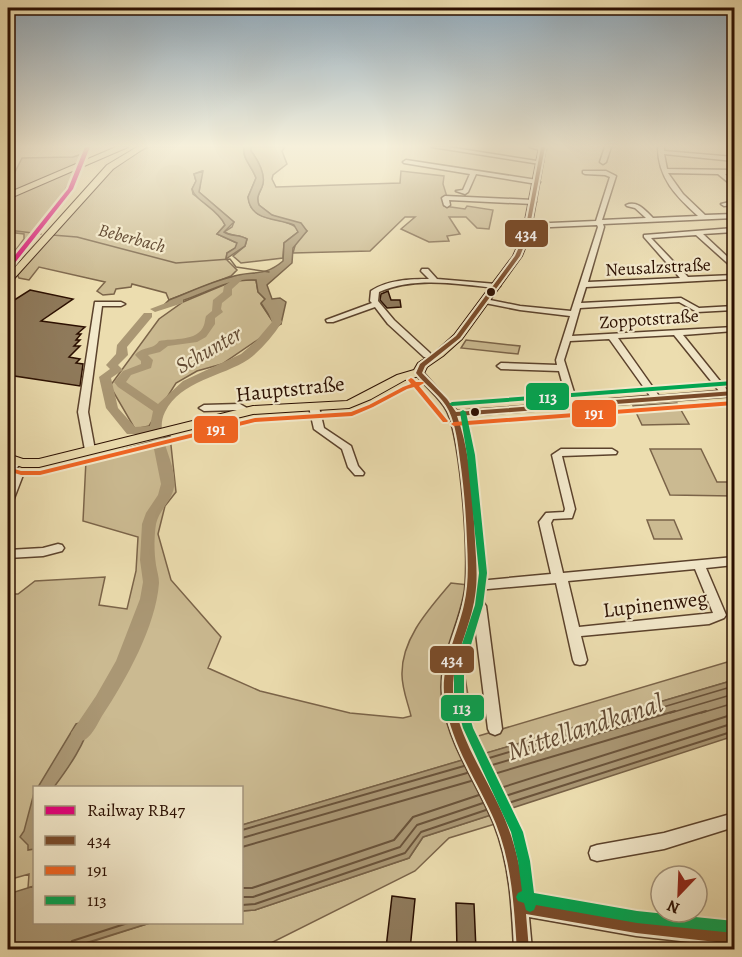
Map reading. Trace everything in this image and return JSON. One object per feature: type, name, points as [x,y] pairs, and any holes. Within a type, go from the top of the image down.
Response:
[{"type":"main road","points":[[8,280],[88,192]]},
{"type":"main road","name":"Hauptstraße","points":[[11,463],[39,463],[247,411],[356,402],[401,377],[419,373],[424,364],[452,343],[517,256],[528,226],[535,192]]},
{"type":"street","points":[[574,406],[560,360],[609,192]]},
{"type":"street","points":[[677,192],[704,218]]},
{"type":"street","points":[[447,205],[445,198],[533,202]]},
{"type":"street","points":[[724,204],[735,203]]},
{"type":"street","points":[[629,205],[637,206],[652,221]]},
{"type":"street","points":[[528,226],[735,216]]},
{"type":"street","points":[[686,280],[645,237],[735,230]]},
{"type":"street","points":[[698,232],[735,267]]},
{"type":"street","points":[[723,256],[735,255]]},
{"type":"street","points":[[425,271],[436,282]]},
{"type":"street","name":"Neusalzstraße","points":[[583,285],[735,277]]},
{"type":"street","points":[[427,355],[391,322],[377,304],[373,297],[374,293],[383,287],[436,282],[496,286]]},
{"type":"street","points":[[485,301],[520,308],[575,310],[681,300],[697,310],[735,308]]},
{"type":"street","points":[[90,450],[82,412],[98,304],[121,304]]},
{"type":"street","points":[[330,320],[377,304]]},
{"type":"street","name":"Zoppotstraße","points":[[566,339],[735,329]]},
{"type":"street","points":[[676,333],[730,394]]},
{"type":"street","points":[[613,338],[657,399]]},
{"type":"street","points":[[501,366],[561,368]]},
{"type":"street","points":[[419,373],[453,414],[473,561],[469,603],[451,658],[448,686],[454,720],[502,824],[514,862],[523,950]]},
{"type":"street","points":[[453,414],[730,394]]},
{"type":"street","points":[[204,408],[240,407],[247,411]]},
{"type":"street","points":[[314,407],[319,429],[347,448],[351,453],[353,467],[359,473]]},
{"type":"street","points":[[580,660],[545,522],[550,516],[568,515],[570,509],[556,457],[558,453],[612,452]]},
{"type":"street","points":[[8,501],[18,475],[11,463]]},
{"type":"street","points":[[8,554],[44,552],[58,548]]},
{"type":"street","name":"Lupinenweg","points":[[472,586],[735,561]]},
{"type":"street","name":"Lupinenweg","points":[[574,632],[720,615],[699,564]]},
{"type":"street","points":[[469,603],[480,606],[495,729]]},
{"type":"street","points":[[597,853],[664,841],[735,820]]},
{"type":"street","points":[[520,907],[636,927],[735,938]]},
{"type":"shaded area","points":[[8,192],[64,192],[41,223],[9,259],[24,239],[24,234],[8,232]]},
{"type":"shaded area","points":[[89,192],[193,192],[219,213],[225,225],[217,234],[237,243],[236,248],[227,253],[226,259],[237,270],[231,276],[169,300],[166,293],[132,284],[131,287],[116,289],[114,294],[103,295],[97,291],[105,282],[39,267],[29,280],[19,278],[17,274]]},
{"type":"shaded area","points":[[199,192],[250,192],[248,197],[250,206],[255,211],[297,228],[298,232],[284,243],[283,258],[241,263],[233,256],[245,246],[247,239],[224,232],[232,227],[234,222]]},
{"type":"shaded area","points":[[260,192],[445,192],[447,197],[443,197],[444,206],[465,209],[467,206],[493,210],[489,229],[477,228],[466,217],[449,217],[460,234],[447,236],[449,241],[429,242],[401,229],[415,217],[405,217],[370,251],[293,253],[296,242],[307,231],[272,215],[259,205]]},
{"type":"shaded area","points":[[238,279],[256,280],[258,292],[266,300],[261,304],[275,325],[281,324],[222,364],[197,371],[176,383],[149,426],[135,429],[110,386],[159,319],[183,302]]},
{"type":"shaded area","points":[[466,340],[520,346],[518,354],[461,348]]},
{"type":"shaded area","points":[[677,403],[689,424],[642,425],[633,406]]},
{"type":"shaded area","points":[[170,436],[176,492],[165,506],[158,534],[171,580],[221,637],[208,668],[260,691],[350,713],[403,718],[411,716],[402,675],[406,649],[411,637],[451,583],[468,585],[446,660],[466,759],[243,825],[243,786],[33,786],[33,886],[28,888],[29,874],[8,880],[8,594],[18,594],[35,581],[105,577],[99,605],[127,609],[136,571],[138,537],[83,521],[86,460]]},
{"type":"shaded area","points":[[650,449],[701,449],[717,482],[734,482],[734,496],[670,495]]},
{"type":"shaded area","points":[[647,520],[674,520],[682,539],[654,539]]},
{"type":"shaded area","points":[[462,659],[475,737],[734,660],[734,680],[480,755],[469,732],[462,708],[459,684]]},
{"type":"shaded area","points":[[491,815],[495,824],[449,838],[415,871],[271,943],[189,946],[174,950],[66,950],[147,924],[243,924],[243,911],[255,910],[409,858],[423,837]]},
{"type":"water","points":[[199,192],[234,222],[224,232],[247,239],[245,246],[226,259],[227,253],[235,248],[237,243],[217,234],[225,225],[217,214],[194,193]]},
{"type":"water","points":[[250,192],[260,192],[259,205],[272,215],[301,223],[307,231],[293,248],[292,263],[267,285],[272,299],[280,298],[286,302],[281,324],[275,325],[261,303],[265,299],[258,292],[256,280],[232,282],[163,306],[169,300],[215,282],[238,275],[263,272],[283,261],[284,243],[298,232],[294,225],[259,215],[250,205],[248,197]]},
{"type":"water","name":"Mittellandkanal","points":[[734,680],[734,736],[423,837],[409,858],[255,910],[243,911],[243,825]]},
{"type":"water","points":[[91,720],[81,746],[71,763],[55,786],[39,786],[76,724]]},
{"type":"water","points":[[33,797],[33,849],[28,850],[28,845],[20,837],[24,831]]},
{"type":"water","points":[[33,886],[33,924],[147,924],[66,949],[8,949],[8,894]]},
{"type":"building","points":[[30,290],[73,299],[41,321],[85,327],[77,334],[81,334],[76,340],[80,340],[74,346],[80,346],[69,357],[80,359],[76,363],[83,364],[80,386],[8,375],[8,304]]},
{"type":"building","points":[[388,291],[391,300],[400,300],[401,307],[387,308],[380,300],[381,294]]},
{"type":"building","points":[[392,896],[415,899],[410,950],[386,948]]},
{"type":"building","points":[[456,903],[474,904],[476,950],[457,950]]},
{"type":"waterway","name":"Beberbach","points":[[8,230],[41,234]]},
{"type":"waterway","name":"Beberbach","points":[[52,235],[77,237],[176,263],[230,259],[236,267],[269,272]]},
{"type":"waterway","points":[[159,410],[120,382],[127,373],[147,366],[147,360],[141,355],[144,352],[156,350],[162,347],[163,343],[193,340],[202,335],[210,324],[211,316],[218,312],[217,302],[228,293],[227,288],[238,279]]},
{"type":"waterway","points":[[155,309],[179,301]]},
{"type":"waterway","name":"Schunter","points":[[80,733],[114,682],[134,640],[148,599],[151,582],[148,560],[150,518],[165,495],[168,484],[168,475],[156,429],[158,413],[162,406],[187,383],[230,365],[255,348],[277,322],[273,311]]},
{"type":"waterway","points":[[148,315],[121,347],[122,355],[112,365],[117,370],[105,377],[112,408],[131,431],[155,430]]},
{"type":"rail line","name":"RB47","points":[[8,268],[68,192]]},
{"type":"transit line","name":"434","points":[[419,373],[422,365],[458,337],[517,256],[526,236],[534,192]]},
{"type":"transit line","name":"434","points":[[419,373],[452,411],[462,447],[469,501],[472,579],[468,608],[449,673],[449,700],[464,749],[495,809],[512,855],[523,950]]},
{"type":"transit line","name":"191","points":[[411,380],[445,421]]},
{"type":"transit line","name":"191","points":[[8,469],[21,473],[40,473],[255,420],[352,414],[405,388],[421,383]]},
{"type":"transit line","name":"113","points":[[452,404],[733,383]]},
{"type":"transit line","name":"434","points":[[453,414],[734,393]]},
{"type":"transit line","name":"191","points":[[454,424],[734,403]]},
{"type":"transit line","name":"113","points":[[463,412],[471,455],[483,573],[479,605],[459,668],[459,696],[468,728],[517,832],[524,861],[530,906]]},
{"type":"transit line","name":"113","points":[[522,897],[637,917],[734,927]]},
{"type":"transit line","name":"434","points":[[520,907],[636,927],[734,938]]}]
